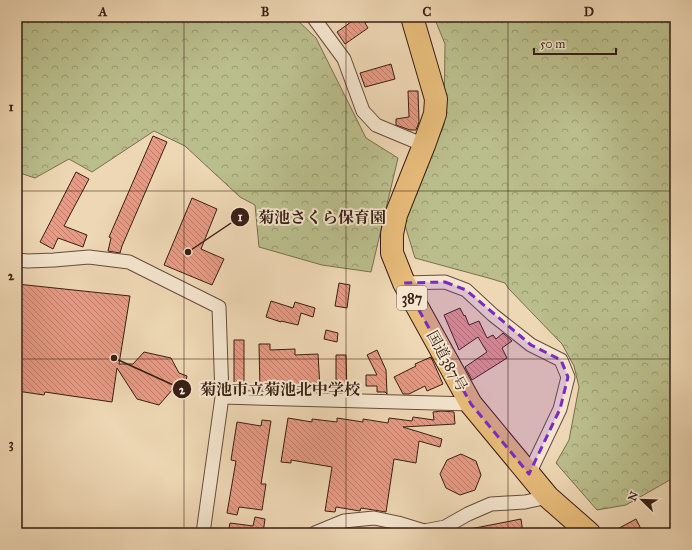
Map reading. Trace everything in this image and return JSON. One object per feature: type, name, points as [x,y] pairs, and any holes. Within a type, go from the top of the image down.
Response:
[{"type":"highway","name":"国道387号","points":[[412,17],[436,98],[435,114],[396,215],[392,234],[392,253],[404,283],[471,404],[548,497],[589,533]]},
{"type":"street","points":[[313,17],[344,59],[363,111],[376,125],[424,145]]},
{"type":"street","points":[[17,260],[54,260],[88,256],[129,262],[219,307],[222,397],[203,533]]},
{"type":"street","points":[[404,283],[445,282],[466,290],[493,315],[531,345],[561,360],[568,377],[560,409],[529,474]]},
{"type":"street","points":[[222,397],[471,404]]},
{"type":"street","points":[[315,533],[344,521],[374,518],[398,523],[424,531],[445,527],[468,514],[491,504],[525,502],[548,497]]},
{"type":"highlighted area","points":[[445,282],[466,290],[531,345],[561,360],[568,377],[560,409],[529,474],[471,404],[404,283]]},
{"type":"green space","points":[[17,17],[294,17],[316,38],[366,138],[398,158],[371,272],[322,265],[259,247],[255,205],[240,197],[185,146],[154,131],[92,172],[69,159],[35,178],[17,172]]},
{"type":"green space","points":[[434,17],[675,17],[675,477],[626,505],[597,510],[556,463],[569,440],[579,387],[574,366],[562,344],[505,283],[415,258],[404,222],[444,125],[445,44]]},
{"type":"building","points":[[358,17],[376,17],[365,23],[368,28],[345,44],[337,32]]},
{"type":"building","points":[[391,64],[395,79],[365,87],[360,73]]},
{"type":"building","points":[[408,91],[418,91],[419,122],[416,130],[410,130],[396,125],[396,119],[409,117]]},
{"type":"building","points":[[153,136],[167,142],[120,253],[108,251],[111,238],[109,237]]},
{"type":"building","points":[[76,172],[89,179],[64,226],[87,235],[83,247],[58,238],[53,249],[40,242]]},
{"type":"building","points":[[192,198],[217,209],[201,249],[224,259],[212,285],[164,265]]},
{"type":"building","points":[[339,283],[350,285],[347,308],[335,306]]},
{"type":"building","points":[[17,284],[130,296],[119,364],[133,364],[144,352],[171,358],[179,373],[187,376],[183,392],[173,389],[159,405],[137,399],[117,368],[112,402],[45,392],[44,395],[17,391]]},
{"type":"building","points":[[271,301],[293,308],[295,302],[315,308],[313,317],[301,313],[298,325],[281,322],[266,317]]},
{"type":"building","points":[[460,308],[469,325],[479,321],[487,338],[493,335],[496,339],[503,333],[512,341],[502,348],[507,358],[472,380],[465,367],[487,352],[478,337],[459,350],[444,315]]},
{"type":"building","points":[[326,330],[338,333],[337,342],[324,339]]},
{"type":"building","points":[[234,340],[244,340],[244,387],[234,387]]},
{"type":"building","points":[[259,344],[270,344],[270,350],[295,349],[295,355],[318,354],[320,388],[260,390]]},
{"type":"building","points":[[377,350],[386,370],[387,394],[385,392],[377,392],[377,386],[366,386],[366,375],[377,375],[367,355]]},
{"type":"building","points":[[336,355],[346,355],[347,393],[336,392]]},
{"type":"building","points":[[431,357],[443,384],[427,391],[425,386],[409,394],[403,394],[394,377],[416,366],[415,364]]},
{"type":"building","points":[[433,412],[454,412],[455,424],[403,427],[442,439],[440,447],[419,441],[416,463],[394,459],[386,512],[361,508],[360,511],[336,507],[335,512],[325,511],[332,467],[291,460],[291,463],[281,462],[288,418],[312,422],[312,419],[337,422],[337,418],[363,422],[363,419],[388,423],[389,418],[412,421],[413,417],[434,420]]},
{"type":"building","points":[[262,420],[271,421],[261,484],[266,484],[262,510],[239,507],[237,515],[227,513],[236,461],[231,460],[237,422],[261,426]]},
{"type":"building","points":[[461,454],[476,461],[481,475],[475,490],[460,495],[446,488],[440,474],[447,460]]},
{"type":"building","points":[[255,517],[265,519],[263,533],[228,533],[230,523],[253,526]]},
{"type":"building","points":[[521,519],[523,533],[471,533],[470,529]]},
{"type":"building","points":[[636,519],[643,533],[610,533]]},
{"type":"place","name":"菊池さくら保育園","points":[[188,252]]},
{"type":"place","name":"菊池市立菊池北中学校","points":[[114,358]]}]
